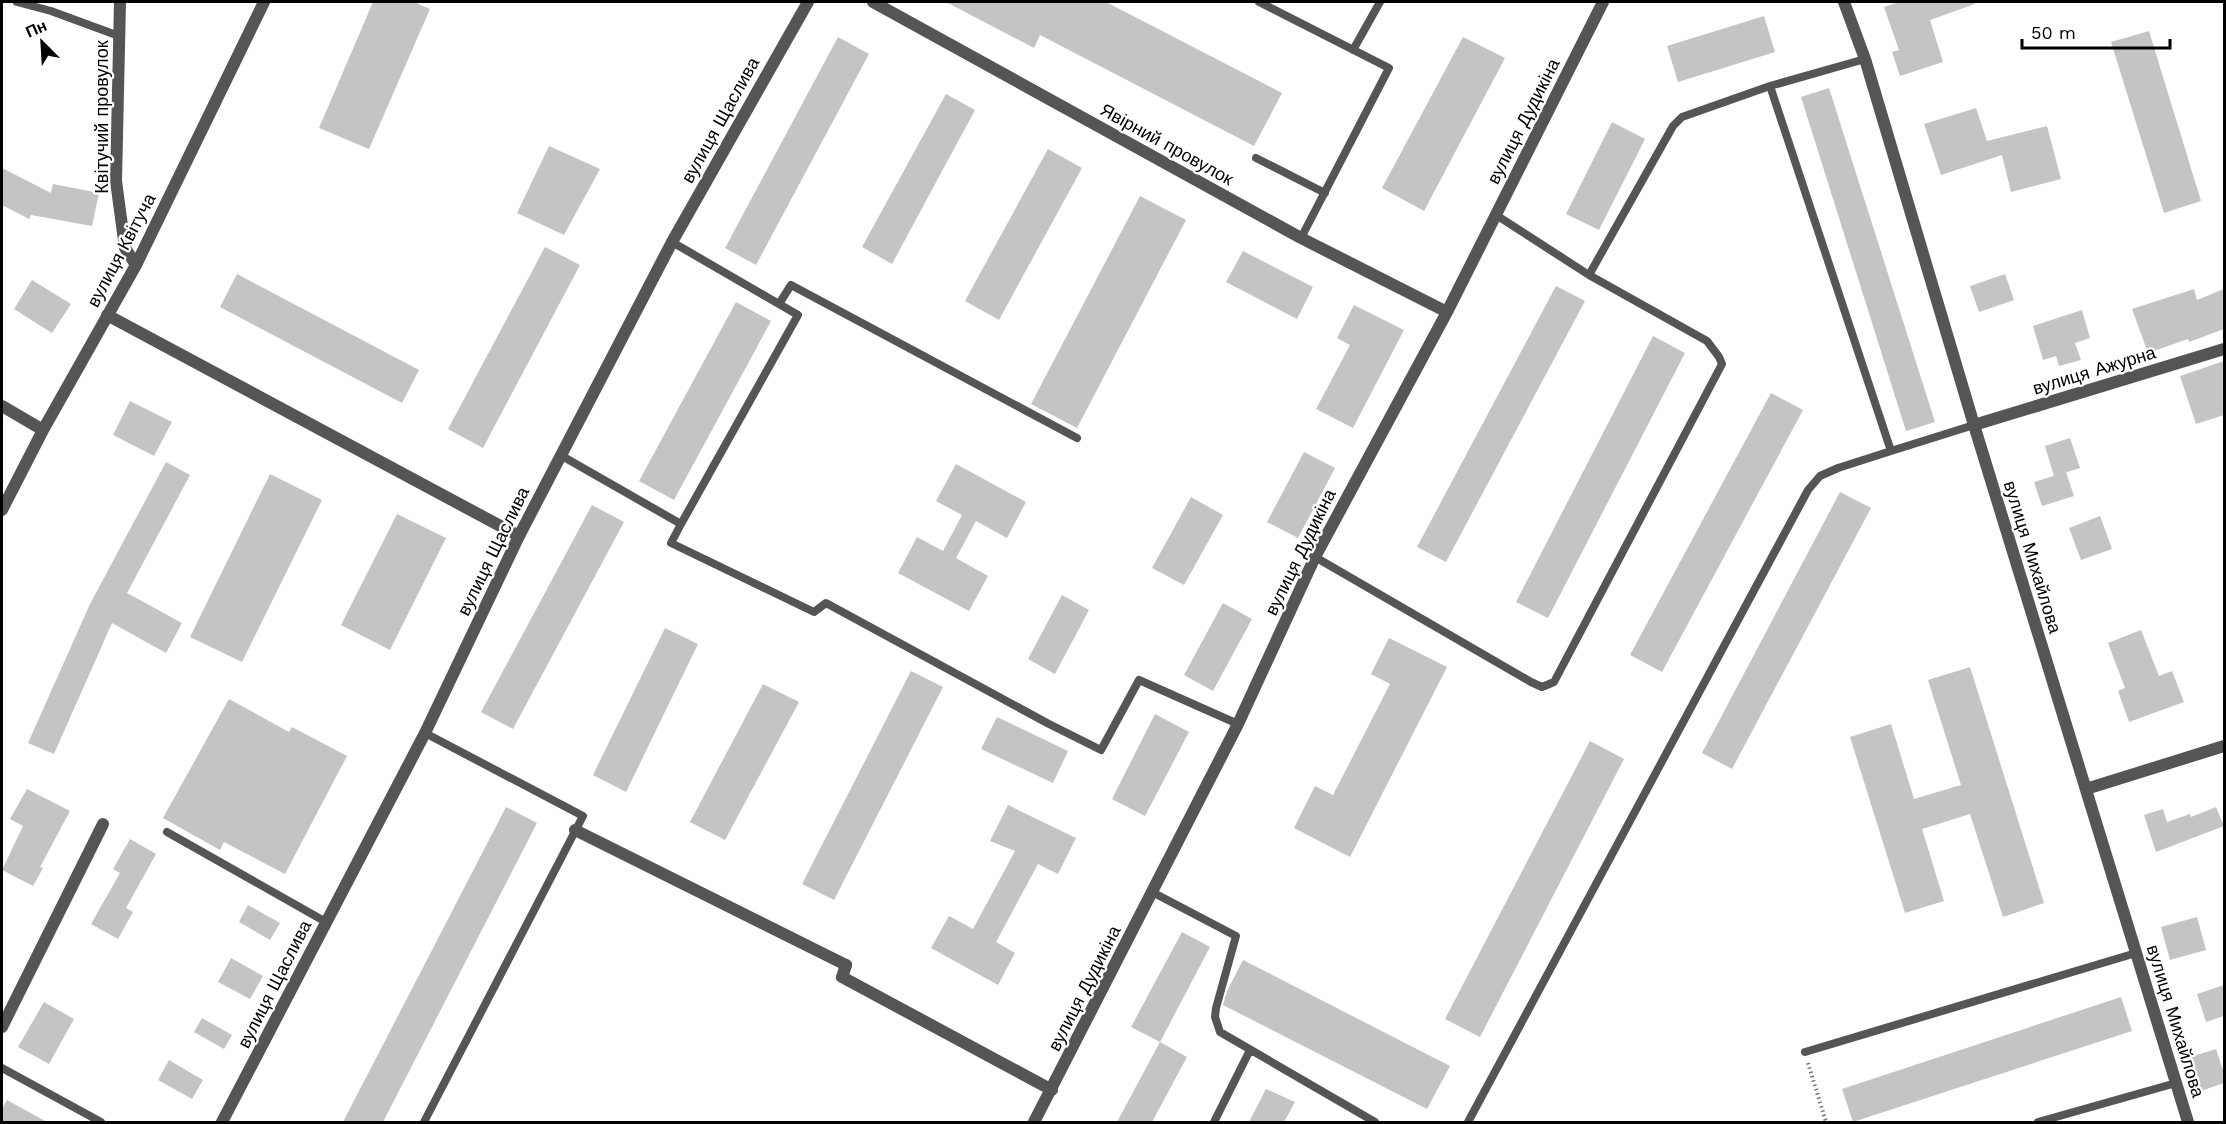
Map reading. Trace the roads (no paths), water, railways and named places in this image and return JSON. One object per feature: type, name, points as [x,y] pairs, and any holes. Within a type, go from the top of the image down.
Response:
[{"type":"street","name":"Квітучий провулок","points":[[120,2],[116,181],[125,248],[136,265]]},
{"type":"street","name":"вулиця Квітуча","points":[[2,510],[43,430],[136,265],[264,2]]},
{"type":"street","name":"вулиця Щаслива","points":[[222,1122],[425,733],[519,536],[672,242],[808,2]]},
{"type":"street","name":"Явірний провулок","points":[[873,2],[1300,238],[1447,312]]},
{"type":"street","name":"вулиця Дудикіна","points":[[1034,1122],[1238,724],[1315,557],[1447,312],[1604,2]]},
{"type":"street","name":"вулиця Михайлова","points":[[1844,2],[1865,59],[1974,425],[2188,1122]]},
{"type":"street","points":[[107,315],[519,536]]},
{"type":"street","name":"вулиця Ажурна","points":[[1974,425],[2224,349]]},
{"type":"street","points":[[2,406],[43,430]]},
{"type":"street","points":[[2086,789],[2224,746]]},
{"type":"street","points":[[2,1027],[103,824]]},
{"type":"street","points":[[575,830],[846,965],[842,978],[1052,1090]]},
{"type":"lane","points":[[17,2],[51,11],[119,36]]},
{"type":"lane","points":[[1258,2],[1389,68],[1300,238]]},
{"type":"lane","points":[[1353,50],[1380,2]]},
{"type":"lane","points":[[1589,275],[1673,126],[1682,117],[1770,86],[1865,59]]},
{"type":"lane","points":[[1770,86],[1891,451]]},
{"type":"lane","points":[[1256,158],[1325,193]]},
{"type":"lane","points":[[1315,557],[1531,682],[1542,687],[1554,682],[1722,364],[1707,341],[1589,275],[1496,215]]},
{"type":"lane","points":[[672,242],[798,315],[671,543],[814,612],[826,603],[1101,750],[1139,680],[1238,724]]},
{"type":"lane","points":[[779,304],[791,285],[1077,438]]},
{"type":"lane","points":[[1468,1122],[1808,490],[1820,476],[1829,472],[1974,425]]},
{"type":"lane","points":[[562,456],[681,524]]},
{"type":"lane","points":[[424,1122],[583,816],[425,733]]},
{"type":"lane","points":[[166,832],[326,922]]},
{"type":"lane","points":[[1152,892],[1236,936],[1216,1008],[1215,1017],[1220,1032],[1361,1119],[1375,1122]]},
{"type":"lane","points":[[1805,1052],[2136,953]]},
{"type":"lane","points":[[1214,1122],[1250,1050]]},
{"type":"lane","points":[[2,1068],[101,1122]]},
{"type":"lane","points":[[2038,1122],[2176,1083]]}]
